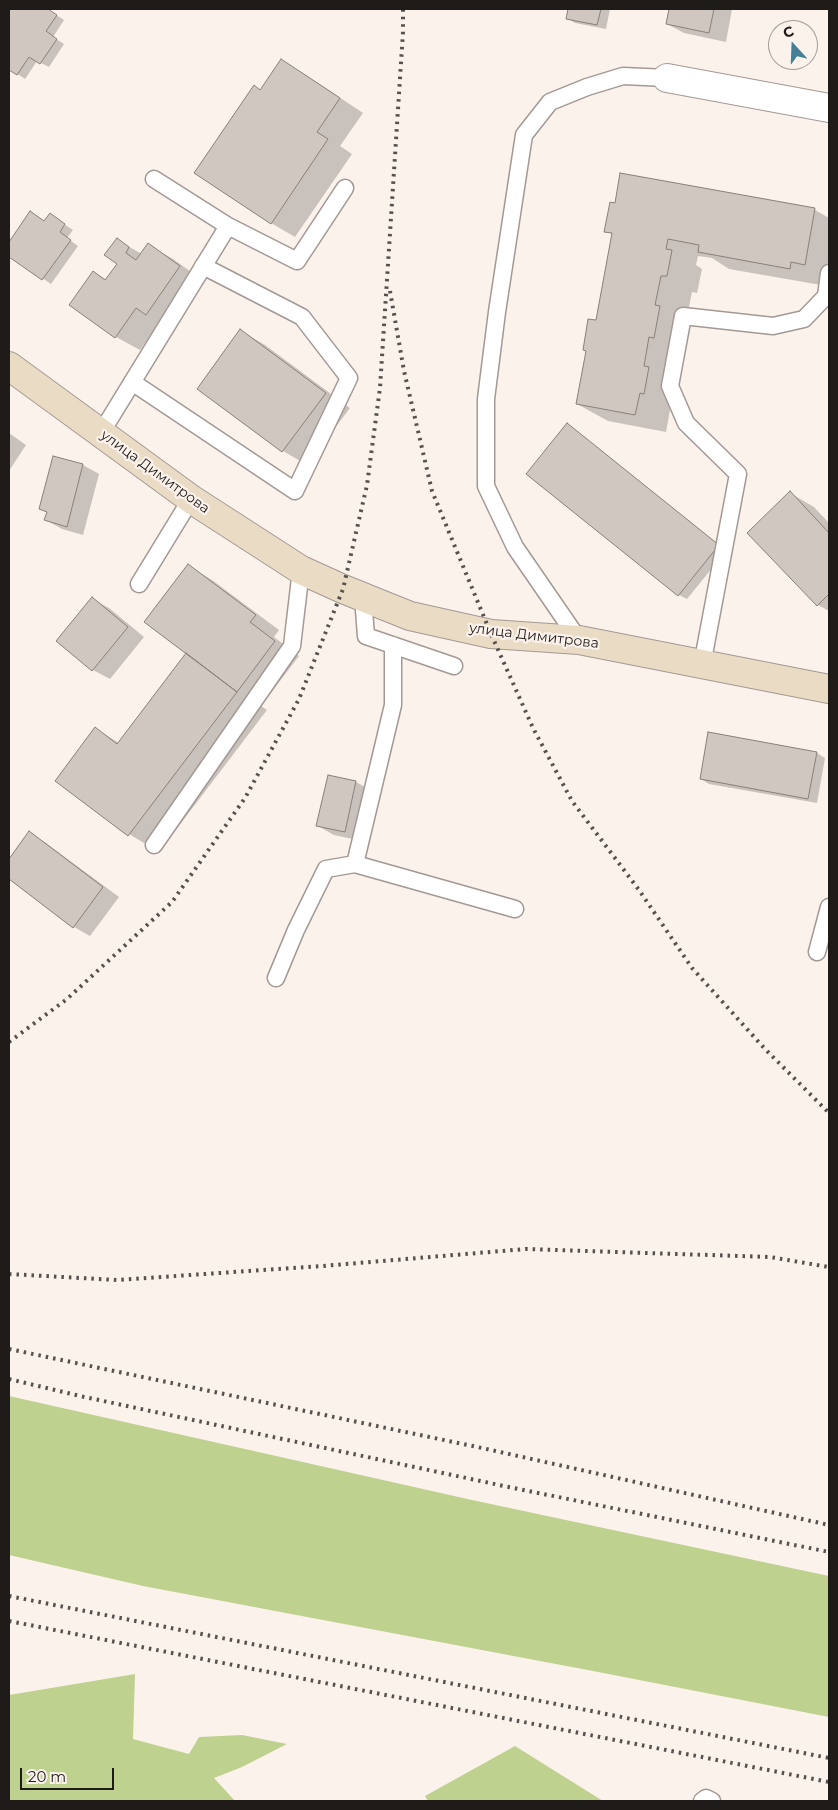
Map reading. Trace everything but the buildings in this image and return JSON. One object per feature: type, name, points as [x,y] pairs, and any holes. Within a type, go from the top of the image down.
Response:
[{"type":"street","points":[[667,78],[829,108]]},
{"type":"street","name":"улица Димитрова","points":[[9,366],[191,499],[301,570],[410,616],[491,634],[579,640],[829,689]]},
{"type":"lane","points":[[579,640],[515,547],[486,486],[486,399],[497,312],[524,136],[550,102],[587,87],[623,76],[667,78]]},
{"type":"lane","points":[[154,179],[228,226],[297,261],[345,188]]},
{"type":"lane","points":[[101,433],[228,226]]},
{"type":"lane","points":[[132,382],[296,491],[349,378],[302,317],[203,266]]},
{"type":"lane","points":[[702,665],[738,474],[686,423],[670,386],[682,316],[773,326],[804,319],[826,296],[829,273]]},
{"type":"lane","points":[[139,584],[191,499]]},
{"type":"lane","points":[[154,845],[292,646],[301,570]]},
{"type":"lane","points":[[363,597],[366,636],[454,666]]},
{"type":"lane","points":[[355,864],[392,705],[393,645]]},
{"type":"lane","points":[[276,978],[326,869],[355,864],[515,909]]},
{"type":"lane","points":[[817,952],[829,907]]},
{"type":"lane","points":[[702,1801],[706,1798],[712,1801]]},
{"type":"green space","points":[[9,1396],[472,1500],[829,1576],[829,1717],[143,1586],[9,1555]]},
{"type":"green space","points":[[135,1674],[133,1739],[189,1754],[199,1737],[242,1735],[287,1744],[242,1767],[214,1778],[235,1801],[9,1801],[9,1695]]},
{"type":"green space","points":[[515,1746],[603,1801],[428,1801],[425,1796]]},
{"type":"railway","points":[[9,1042],[67,999],[172,902],[245,798],[299,699],[343,589],[367,485],[380,388],[403,9]]},
{"type":"railway","points":[[390,291],[404,371],[432,491],[491,634],[533,728],[572,801],[639,890],[692,968],[765,1049],[829,1113]]},
{"type":"railway","points":[[9,1274],[117,1280],[322,1266],[526,1249],[770,1257],[829,1267]]},
{"type":"railway","points":[[9,1349],[482,1448],[829,1525]]},
{"type":"railway","points":[[9,1379],[80,1396],[504,1486],[829,1552]]},
{"type":"railway","points":[[9,1596],[829,1758]]},
{"type":"railway","points":[[9,1621],[829,1782]]}]
